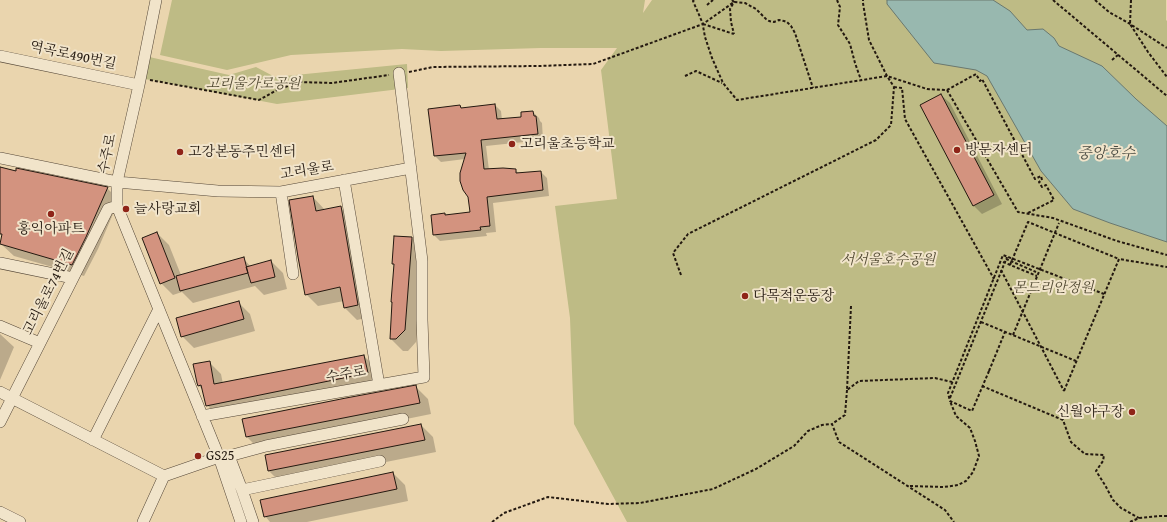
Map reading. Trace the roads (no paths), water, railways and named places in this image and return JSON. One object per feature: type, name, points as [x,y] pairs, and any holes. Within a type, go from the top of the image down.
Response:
[{"type":"street","name":"수주로","points":[[156,0],[140,81],[117,182],[117,206],[202,416],[224,457],[241,522]]},
{"type":"street","name":"역곡로490번길","points":[[0,56],[140,81]]},
{"type":"street","points":[[399,73],[410,168]]},
{"type":"street","name":"고리울로","points":[[0,158],[117,182],[218,191],[281,192],[410,168]]},
{"type":"street","name":"수주로","points":[[202,416],[424,377],[422,261],[410,168]]},
{"type":"street","points":[[344,180],[379,385]]},
{"type":"street","points":[[281,192],[293,274]]},
{"type":"street","name":"고리울로74번길","points":[[0,422],[108,209],[117,206]]},
{"type":"street","points":[[0,263],[73,278]]},
{"type":"street","points":[[93,440],[159,309]]},
{"type":"street","points":[[0,326],[40,343]]},
{"type":"street","points":[[0,392],[164,476],[224,457],[266,446],[403,419]]},
{"type":"street","points":[[224,457],[242,490],[253,522]]},
{"type":"street","points":[[242,490],[380,461]]},
{"type":"street","points":[[143,522],[164,476]]},
{"type":"street","points":[[0,512],[20,522]]},
{"type":"water","name":"중앙호수","points":[[887,0],[993,0],[1010,11],[1027,30],[1043,29],[1054,38],[1059,46],[1102,66],[1167,126],[1167,242],[1073,209],[1041,171],[987,76],[976,70],[934,63],[887,4]]},
{"type":"place","name":"고리울초등학교","points":[[512,144]]},
{"type":"place","name":"방문자센터","points":[[957,150]]},
{"type":"place","name":"고강본동주민센터","points":[[180,152]]},
{"type":"place","name":"늘사랑교회","points":[[126,209]]},
{"type":"place","name":"홍익아파트","points":[[51,214]]},
{"type":"place","name":"다목적운동장","points":[[745,296]]},
{"type":"place","name":"신월야구장","points":[[1132,412]]},
{"type":"place","name":"GS25","points":[[198,456]]},
{"type":"park label","name":"고리울가로공원","points":[[253,84]]},
{"type":"park label","name":"서서울호수공원","points":[[888,260]]},
{"type":"park label","name":"몬드리안정원","points":[[1053,288]]}]
